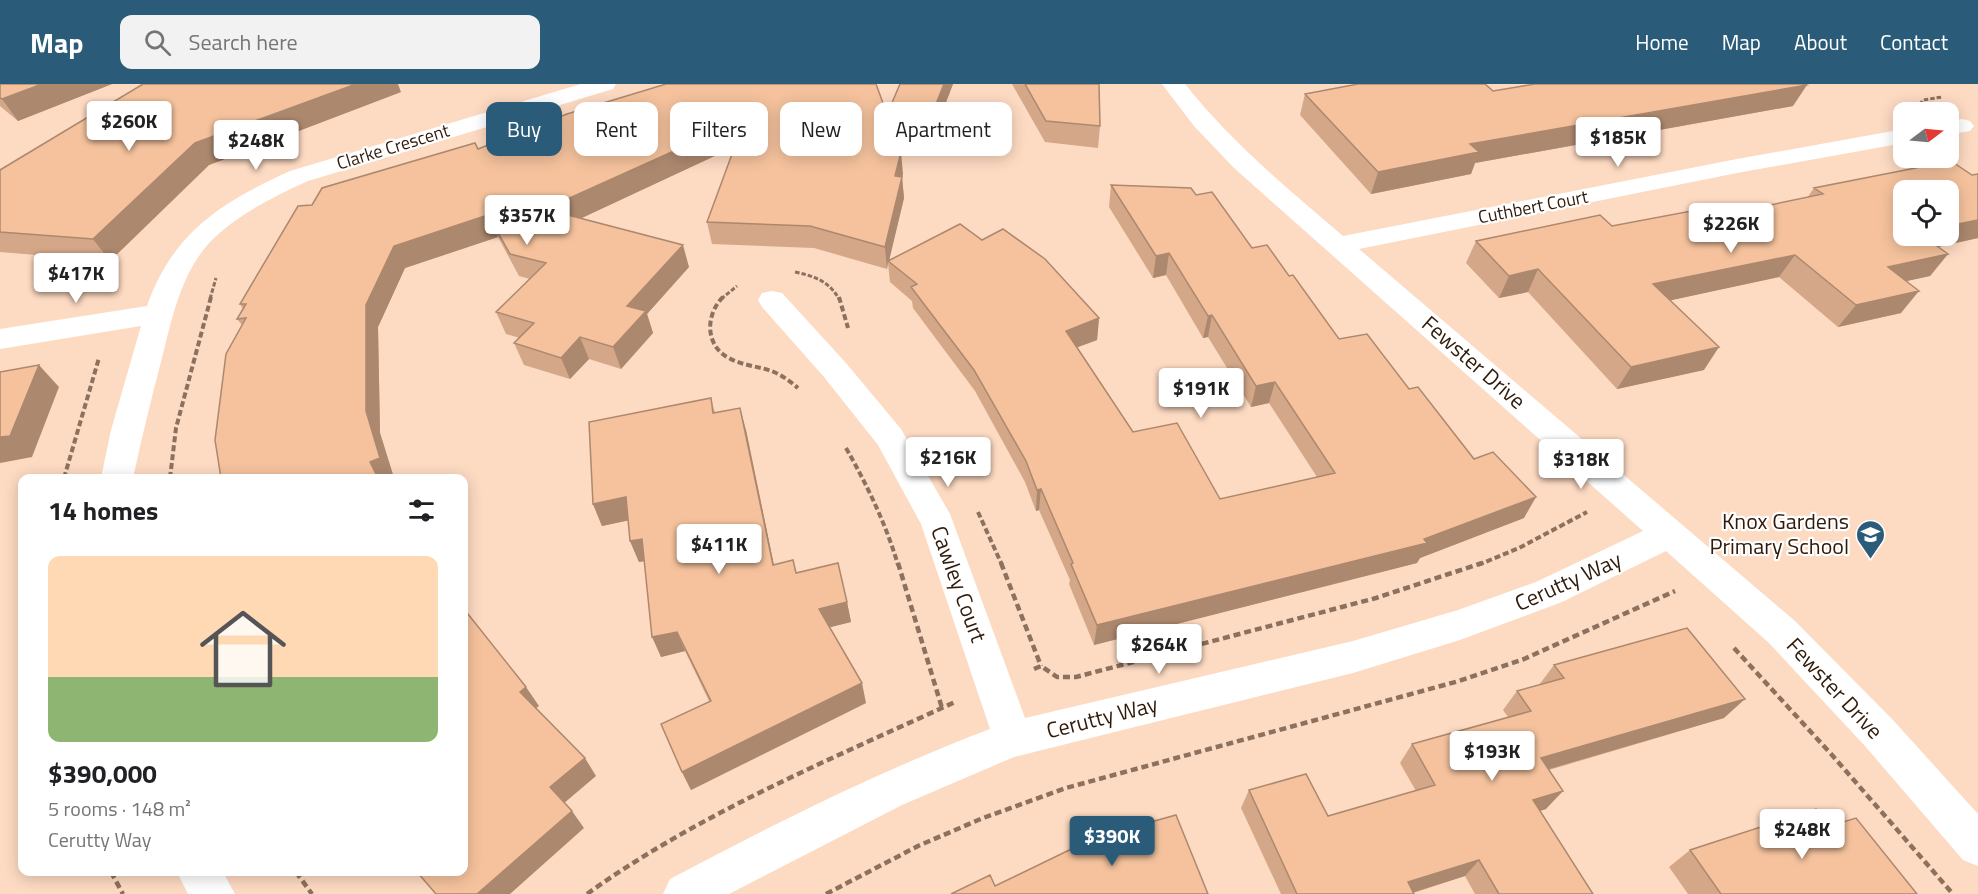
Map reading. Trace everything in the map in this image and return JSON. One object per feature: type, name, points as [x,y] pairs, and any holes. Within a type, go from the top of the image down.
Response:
[{"type":"street","name":"Clarke Crescent","points":[[118,474],[124,436],[159,314],[178,266],[190,248],[222,218],[268,189],[329,166],[604,84]]},
{"type":"street","name":"Fewster Drive","points":[[1173,84],[1202,121],[1244,163],[1782,632],[1879,733],[1978,845]]},
{"type":"street","name":"Cuthbert Court","points":[[1340,245],[1737,166],[1893,138]]},
{"type":"street","name":"Cawley Court","points":[[772,300],[835,370],[890,437],[938,522],[1013,739]]},
{"type":"street","points":[[0,339],[159,314]]},
{"type":"street","name":"Cerutty Way","points":[[685,894],[827,819],[972,754],[1013,739],[1353,657],[1460,625],[1549,592],[1670,534]]},
{"type":"street","points":[[201,876],[213,894]]},
{"type":"path","points":[[170,474],[176,428],[217,275]]},
{"type":"path","points":[[65,474],[100,357]]},
{"type":"path","points":[[1025,673],[1041,666],[1050,675],[1063,679],[1076,677],[1373,600],[1468,571],[1534,543],[1589,511]]},
{"type":"path","points":[[1669,586],[1683,599]]},
{"type":"path","points":[[826,894],[918,846],[983,818],[1066,788],[1459,681],[1524,658],[1675,591]]},
{"type":"path","points":[[1731,645],[1832,755],[1953,894]]},
{"type":"path","points":[[586,894],[648,851],[727,808],[958,700]]},
{"type":"path","points":[[113,876],[123,894]]},
{"type":"path","points":[[299,876],[312,894]]},
{"type":"building","points":[[0,84],[42,84],[2,99],[0,98]]},
{"type":"building","points":[[143,84],[356,84],[195,143],[93,239],[0,232],[0,170]]},
{"type":"building","points":[[666,84],[876,84],[883,102],[874,102],[874,156],[900,156],[895,176],[902,177],[885,247],[810,226],[707,222],[731,156],[768,156],[768,102],[670,102],[670,153],[545,209],[683,245],[627,306],[646,311],[613,347],[580,337],[561,358],[514,343],[534,323],[496,312],[546,263],[510,254],[488,215],[394,246],[366,305],[366,411],[380,458],[370,462],[376,474],[220,474],[215,440],[226,354],[246,318],[237,319],[246,304],[240,304],[298,206],[312,205],[322,188],[475,143],[478,149],[486,146],[486,156],[562,156],[562,116],[574,112],[574,156],[658,156],[658,102],[607,102]]},
{"type":"building","points":[[900,84],[944,84],[937,102],[892,102]]},
{"type":"building","points":[[1025,84],[1099,84],[1100,126],[1046,121]]},
{"type":"building","points":[[1358,84],[1485,84],[1493,91],[1535,84],[1807,85],[1470,144],[1479,152],[1378,172],[1305,94]]},
{"type":"building","points":[[1959,166],[1972,175],[1978,174],[1978,220],[1959,224],[1959,180],[1893,180],[1893,246],[1937,246],[1948,254],[1888,267],[1919,291],[1856,305],[1795,255],[1653,284],[1719,347],[1631,367],[1538,269],[1509,276],[1476,241],[1600,215],[1612,226],[1702,209],[1712,217],[1823,194],[1814,188],[1915,168]]},
{"type":"building","points":[[1111,185],[1191,188],[1196,195],[1212,192],[1252,248],[1267,245],[1289,276],[1293,275],[1339,339],[1367,334],[1409,389],[1418,387],[1474,459],[1493,452],[1536,497],[1424,539],[1427,543],[1097,625],[1041,489],[1037,490],[1026,461],[974,370],[911,287],[917,284],[888,261],[960,224],[982,240],[1003,229],[1045,259],[1099,318],[1066,331],[1133,432],[1177,423],[1220,499],[1335,473],[1275,382],[1256,386],[1212,315],[1208,316],[1169,253],[1156,256]]},
{"type":"building","points":[[39,365],[10,436],[0,437],[0,372]]},
{"type":"building","points":[[711,398],[713,413],[740,408],[773,565],[793,560],[796,573],[838,563],[847,602],[819,609],[862,683],[682,772],[661,724],[711,701],[677,632],[652,637],[642,539],[630,541],[626,497],[593,504],[589,422]]},
{"type":"building","points":[[468,614],[526,687],[520,692],[585,758],[550,787],[572,811],[477,894],[436,894],[420,876],[468,876]]},
{"type":"building","points":[[1687,628],[1745,699],[1541,758],[1563,791],[1533,800],[1593,894],[1499,894],[1479,860],[1408,882],[1414,894],[1297,894],[1249,790],[1306,774],[1328,816],[1435,785],[1412,744],[1531,711],[1517,691],[1564,678],[1554,665]]},
{"type":"building","points":[[1816,809],[1830,826],[1856,818],[1917,894],[1721,894],[1690,850]]},
{"type":"building","points":[[1176,815],[1208,894],[951,894],[990,875],[995,886],[1094,838]]},
{"type":"place","name":"Knox Gardens Primary School","points":[[1870,560]]}]
